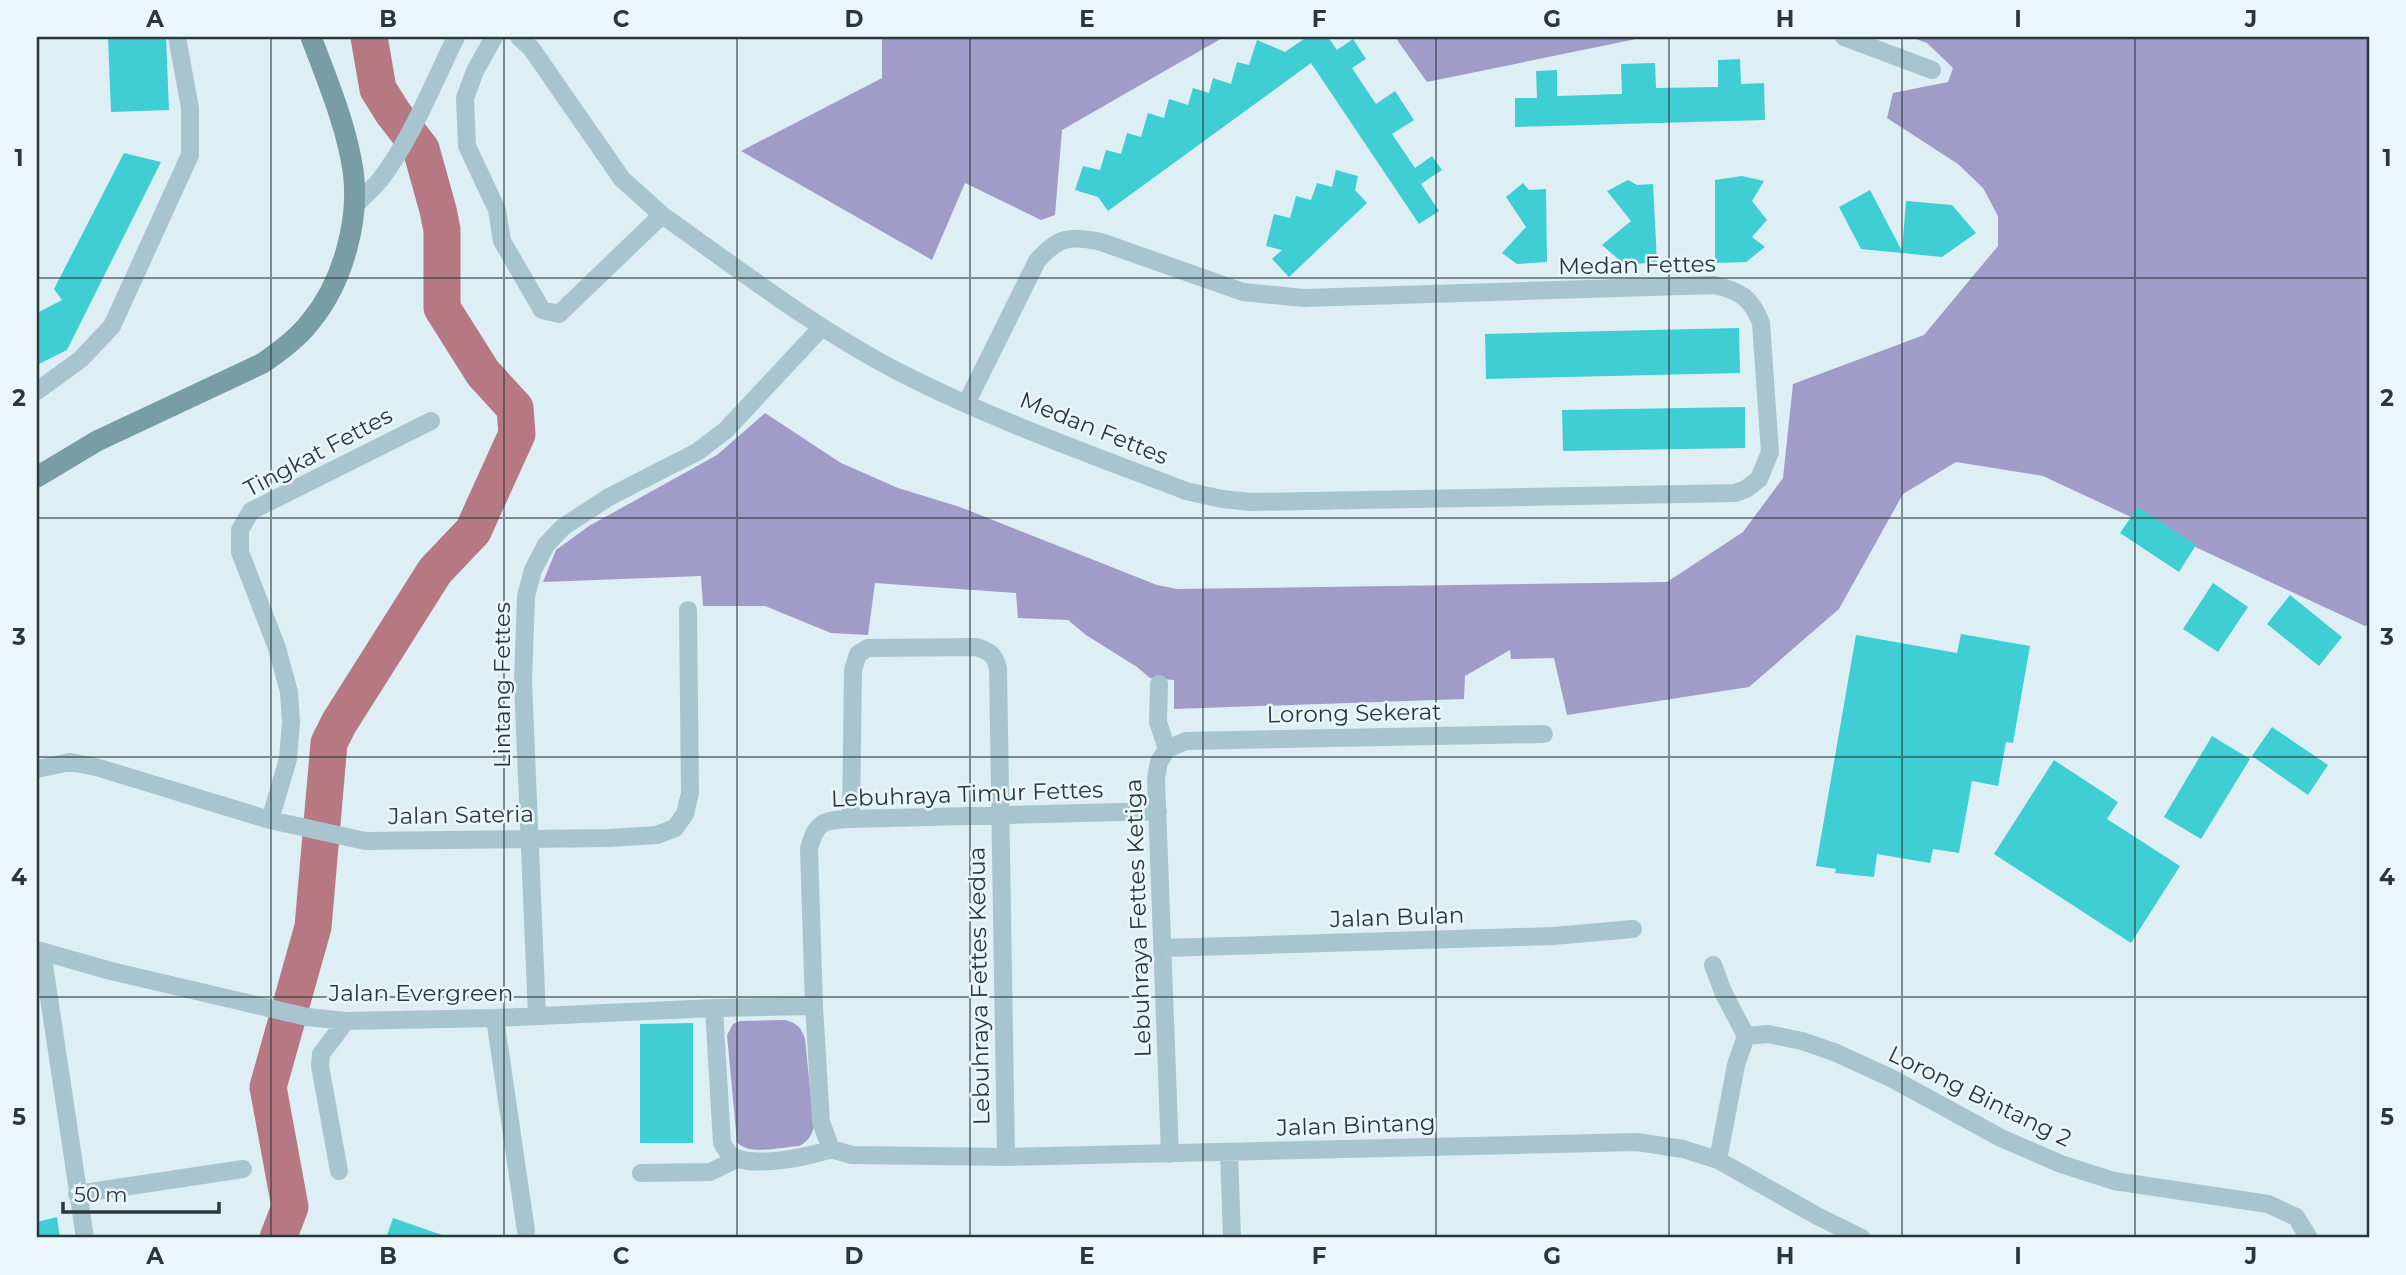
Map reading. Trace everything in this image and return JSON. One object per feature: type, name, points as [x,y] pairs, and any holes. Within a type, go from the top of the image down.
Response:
[{"type":"main road","points":[[37,477],[97,441],[263,363],[283,349],[311,321],[335,281],[354,207],[353,171],[346,139],[311,37]]},
{"type":"street","points":[[37,391],[81,359],[112,326],[190,155],[190,108],[177,37]]},
{"type":"street","points":[[354,207],[393,160],[456,37]]},
{"type":"street","points":[[494,37],[475,71],[465,98],[467,146],[498,209],[502,241],[542,310],[559,314],[662,215]]},
{"type":"street","name":"Medan Fettes","points":[[519,37],[531,48],[622,179],[662,215],[822,327],[900,372],[967,404],[1186,491],[1251,502],[1735,493],[1759,480],[1770,452],[1761,323],[1755,308],[1743,294],[1730,289],[1714,285],[1304,298],[1266,296],[1227,288],[1082,237],[1065,239],[1049,247],[1037,261],[967,404]]},
{"type":"street","points":[[1844,37],[1932,70]]},
{"type":"street","name":"Lintang Fettes","points":[[537,1016],[523,682],[526,596],[533,570],[546,545],[563,527],[609,497],[697,452],[726,430],[822,327]]},
{"type":"street","name":"Tingkat Fettes","points":[[270,820],[288,759],[291,722],[289,691],[277,648],[240,552],[240,530],[251,510],[431,421]]},
{"type":"street","name":"Jalan Sateria","points":[[37,769],[70,762],[96,767],[270,820],[365,841],[657,835],[675,828],[685,814],[690,793],[688,610]]},
{"type":"street","name":"Lebuhraya Fettes Kedua","points":[[851,819],[853,670],[858,654],[868,648],[976,647],[990,651],[998,669],[1006,1157]]},
{"type":"street","points":[[1158,684],[1158,722],[1167,749]]},
{"type":"street","name":"Lorong Sekerat","points":[[1167,749],[1186,741],[1544,734]]},
{"type":"street","name":"Lebuhraya Fettes Ketiga","points":[[1167,749],[1159,762],[1156,778],[1170,1154]]},
{"type":"street","name":"Lebuhraya Timur Fettes","points":[[814,1006],[809,849],[813,835],[820,825],[829,820],[851,819],[1158,811]]},
{"type":"street","name":"Jalan Bulan","points":[[1163,948],[1553,936],[1633,929]]},
{"type":"street","points":[[39,951],[85,1238]]},
{"type":"street","name":"Jalan Evergreen","points":[[39,951],[111,971],[307,1017],[346,1021],[814,1006]]},
{"type":"street","points":[[1713,965],[1724,994],[1746,1036],[1736,1065],[1718,1160]]},
{"type":"street","points":[[714,1008],[722,1143],[728,1154],[737,1158],[771,1160],[807,1157],[831,1149],[821,1122],[814,1006]]},
{"type":"street","points":[[495,1018],[526,1231]]},
{"type":"street","points":[[339,1171],[320,1066],[321,1054],[346,1021]]},
{"type":"street","name":"Lorong Bintang 2","points":[[1746,1036],[1768,1034],[1802,1041],[1834,1052],[1891,1078],[2001,1138],[2061,1164],[2113,1181],[2268,1204],[2296,1217],[2309,1237]]},
{"type":"street","name":"Jalan Bintang","points":[[831,1149],[852,1155],[1006,1157],[1624,1142],[1683,1149],[1718,1160],[1862,1238]]},
{"type":"street","points":[[1228,1153],[1232,1238]]},
{"type":"street","points":[[641,1173],[710,1172],[737,1158]]},
{"type":"street","points":[[77,1194],[243,1169]]},
{"type":"shaded area","points":[[882,37],[1224,37],[1062,130],[1055,215],[1041,220],[965,183],[932,260],[741,151],[882,78]]},
{"type":"shaded area","points":[[1395,37],[1646,37],[1427,82]]},
{"type":"shaded area","points":[[1910,37],[2369,37],[2369,624],[2365,626],[2043,476],[1956,462],[1903,494],[1839,609],[1749,687],[1567,715],[1554,658],[1511,659],[1510,650],[1465,676],[1464,699],[1174,709],[1174,680],[1150,678],[1068,620],[1018,618],[1016,593],[875,583],[868,635],[831,633],[765,606],[703,606],[701,576],[543,582],[556,550],[589,526],[717,455],[765,413],[841,463],[898,488],[960,507],[1157,585],[1177,589],[1667,582],[1743,532],[1783,478],[1793,384],[1924,335],[1998,246],[1998,216],[1983,188],[1958,164],[1887,118],[1893,93],[1948,82],[1953,68],[1927,43]]},
{"type":"shaded area","points":[[785,1020],[798,1026],[805,1039],[814,1127],[809,1138],[799,1146],[749,1149],[737,1142],[727,1035],[733,1024],[740,1021]]},
{"type":"building","points":[[108,37],[166,37],[169,110],[111,112]]},
{"type":"building","points":[[1307,37],[1328,37],[1337,50],[1353,39],[1366,59],[1352,68],[1376,104],[1395,91],[1414,120],[1392,134],[1415,168],[1432,156],[1442,170],[1421,184],[1439,211],[1419,224],[1311,63],[1108,211],[1098,197],[1075,190],[1083,166],[1100,170],[1106,150],[1121,154],[1127,133],[1141,137],[1148,113],[1164,118],[1169,99],[1188,105],[1193,88],[1209,93],[1213,78],[1231,84],[1237,62],[1249,65],[1257,40],[1285,52]]},
{"type":"building","points":[[1740,59],[1741,84],[1764,83],[1765,120],[1515,127],[1515,98],[1537,98],[1536,71],[1557,70],[1557,96],[1622,94],[1621,64],[1655,63],[1656,88],[1718,87],[1718,60]]},
{"type":"building","points":[[124,153],[161,162],[67,350],[37,365],[37,313],[62,300],[54,289]]},
{"type":"building","points":[[1336,170],[1358,176],[1355,190],[1367,203],[1289,277],[1272,259],[1282,250],[1266,246],[1274,214],[1290,218],[1296,196],[1311,200],[1317,183],[1332,187]]},
{"type":"building","points":[[1742,176],[1764,181],[1752,201],[1767,220],[1752,237],[1765,247],[1746,262],[1715,263],[1715,180]]},
{"type":"building","points":[[1628,180],[1637,185],[1653,184],[1657,262],[1625,265],[1602,245],[1631,221],[1607,191]]},
{"type":"building","points":[[1523,183],[1529,190],[1546,189],[1547,262],[1517,264],[1502,253],[1526,227],[1506,197]]},
{"type":"building","points":[[1870,190],[1902,251],[1906,201],[1952,205],[1976,233],[1942,257],[1861,249],[1839,207]]},
{"type":"building","points":[[1739,328],[1740,373],[1486,379],[1485,334]]},
{"type":"building","points":[[1745,407],[1745,448],[1563,451],[1562,410]]},
{"type":"building","points":[[2138,507],[2196,545],[2179,572],[2120,533]]},
{"type":"building","points":[[2213,583],[2248,607],[2218,652],[2183,629]]},
{"type":"building","points":[[2290,595],[2342,637],[2319,666],[2267,624]]},
{"type":"building","points":[[1961,634],[2030,646],[2013,743],[2006,742],[1998,786],[1972,781],[1959,853],[1933,849],[1930,863],[1877,854],[1874,877],[1835,873],[1836,869],[1816,866],[1856,635],[1957,653]]},
{"type":"building","points":[[2272,727],[2328,765],[2308,795],[2252,756]]},
{"type":"building","points":[[2212,736],[2250,759],[2201,839],[2164,817]]},
{"type":"building","points":[[2054,760],[2118,802],[2107,819],[2180,866],[2131,943],[1994,854]]},
{"type":"building","points":[[693,1023],[693,1143],[640,1143],[640,1024]]},
{"type":"building","points":[[57,1217],[60,1238],[37,1238],[37,1222]]},
{"type":"building","points":[[393,1218],[445,1236],[386,1238]]},
{"type":"waterway","points":[[278,1238],[290,1207],[268,1087],[313,927],[329,743],[435,571],[473,531],[517,434],[515,408],[483,373],[442,308],[442,230],[438,210],[421,149],[378,89],[369,37]]}]
